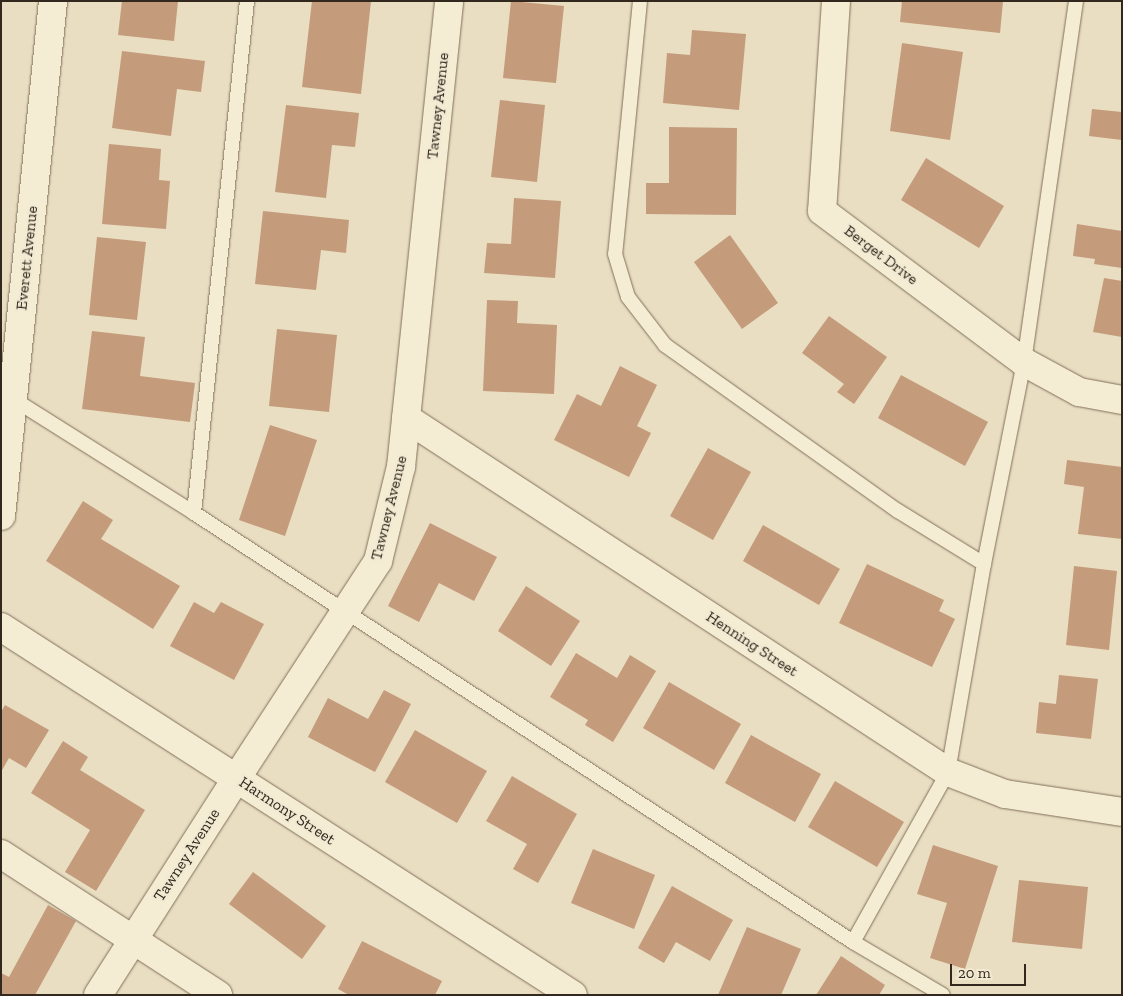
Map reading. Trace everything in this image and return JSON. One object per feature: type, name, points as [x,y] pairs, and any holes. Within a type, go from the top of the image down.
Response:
[{"type":"street","name":"Everett Avenue","points":[[1,516],[7,395],[54,1]]},
{"type":"street","name":"Tawney Avenue","points":[[98,995],[378,561],[401,467],[449,1]]},
{"type":"street","name":"Berget Drive","points":[[836,1],[822,211],[1024,362],[1080,392],[1122,400]]},
{"type":"street","name":"Henning Street","points":[[406,418],[948,772],[1005,794],[1122,812]]},
{"type":"street","name":"Harmony Street","points":[[1,627],[573,995]]},
{"type":"street","points":[[1,854],[218,995]]},
{"type":"lane","points":[[194,513],[246,1]]},
{"type":"lane","points":[[640,1],[615,254],[628,297],[665,345],[898,511],[984,564]]},
{"type":"lane","points":[[853,942],[948,772],[984,564],[1024,362],[1076,1]]},
{"type":"lane","points":[[7,395],[346,611],[853,942],[943,995]]},
{"type":"building","points":[[122,1],[178,1],[174,41],[118,35]]},
{"type":"building","points":[[312,1],[371,1],[361,94],[302,87]]},
{"type":"building","points":[[511,1],[564,6],[556,83],[503,78]]},
{"type":"building","points":[[902,1],[1003,1],[1000,33],[900,22]]},
{"type":"building","points":[[692,30],[746,34],[739,110],[663,103],[667,53],[690,55]]},
{"type":"building","points":[[902,43],[963,52],[950,140],[890,131]]},
{"type":"building","points":[[122,51],[205,61],[201,92],[177,89],[171,136],[112,128]]},
{"type":"building","points":[[500,100],[545,105],[537,182],[491,177]]},
{"type":"building","points":[[286,105],[359,113],[355,147],[332,145],[326,198],[275,192]]},
{"type":"building","points":[[1092,109],[1122,112],[1122,140],[1089,136]]},
{"type":"building","points":[[669,127],[737,128],[736,215],[646,214],[646,183],[669,183]]},
{"type":"building","points":[[109,144],[161,149],[159,180],[170,181],[166,229],[102,224]]},
{"type":"building","points":[[926,158],[1004,206],[979,248],[901,200]]},
{"type":"building","points":[[514,198],[561,201],[555,278],[484,273],[487,243],[511,244]]},
{"type":"building","points":[[263,211],[349,220],[346,253],[321,250],[316,290],[255,284]]},
{"type":"building","points":[[1077,224],[1122,231],[1122,268],[1094,264],[1095,259],[1073,256]]},
{"type":"building","points":[[730,235],[778,303],[742,329],[694,262]]},
{"type":"building","points":[[97,237],[146,242],[137,320],[89,315]]},
{"type":"building","points":[[1104,278],[1122,281],[1122,337],[1093,332]]},
{"type":"building","points":[[487,300],[518,301],[517,323],[557,325],[554,394],[483,391]]},
{"type":"building","points":[[829,316],[887,357],[854,404],[837,392],[844,384],[802,353]]},
{"type":"building","points":[[277,329],[337,335],[329,412],[269,406]]},
{"type":"building","points":[[92,331],[145,337],[140,376],[195,383],[190,422],[82,409]]},
{"type":"building","points":[[620,366],[657,385],[637,426],[651,433],[629,477],[554,440],[577,394],[601,406]]},
{"type":"building","points":[[901,375],[988,422],[965,466],[878,418]]},
{"type":"building","points":[[270,425],[317,440],[285,536],[239,520]]},
{"type":"building","points":[[708,448],[751,472],[713,540],[670,516]]},
{"type":"building","points":[[1067,460],[1122,467],[1122,539],[1078,534],[1084,487],[1064,484]]},
{"type":"building","points":[[83,501],[113,520],[101,539],[180,586],[153,629],[46,561]]},
{"type":"building","points":[[430,523],[497,557],[474,601],[439,583],[419,622],[388,606]]},
{"type":"building","points":[[763,525],[840,569],[819,605],[743,561]]},
{"type":"building","points":[[867,564],[944,600],[939,611],[955,619],[932,667],[839,623]]},
{"type":"building","points":[[1074,566],[1117,571],[1109,650],[1066,645]]},
{"type":"building","points":[[526,586],[580,621],[551,666],[498,631]]},
{"type":"building","points":[[194,602],[214,613],[221,602],[264,624],[234,680],[170,646]]},
{"type":"building","points":[[576,653],[617,678],[630,655],[656,671],[613,742],[585,725],[588,720],[550,697]]},
{"type":"building","points":[[1059,675],[1098,679],[1091,739],[1036,733],[1039,702],[1056,704]]},
{"type":"building","points":[[669,682],[741,724],[714,770],[643,728]]},
{"type":"building","points":[[384,690],[411,704],[375,772],[308,737],[328,698],[368,719]]},
{"type":"building","points":[[5,705],[49,730],[26,768],[9,758],[1,772],[1,712]]},
{"type":"building","points":[[415,730],[487,771],[457,823],[385,782]]},
{"type":"building","points":[[751,735],[821,774],[795,822],[725,783]]},
{"type":"building","points":[[63,741],[88,757],[80,770],[145,810],[96,891],[65,872],[90,830],[31,793]]},
{"type":"building","points":[[512,776],[577,814],[538,883],[513,869],[527,844],[486,821]]},
{"type":"building","points":[[835,781],[904,822],[877,867],[808,827]]},
{"type":"building","points":[[933,845],[998,866],[965,969],[930,958],[947,903],[917,894]]},
{"type":"building","points":[[593,849],[655,875],[634,929],[571,903]]},
{"type":"building","points":[[253,872],[326,926],[302,959],[229,904]]},
{"type":"building","points":[[1019,880],[1088,887],[1082,949],[1012,942]]},
{"type":"building","points":[[672,886],[733,920],[710,961],[676,942],[664,963],[638,948]]},
{"type":"building","points":[[48,905],[76,921],[35,995],[1,995],[1,973],[9,977]]},
{"type":"building","points":[[747,927],[801,949],[781,995],[718,995]]},
{"type":"building","points":[[362,941],[442,981],[435,995],[349,995],[338,989]]},
{"type":"building","points":[[841,956],[885,985],[879,995],[816,995]]}]
